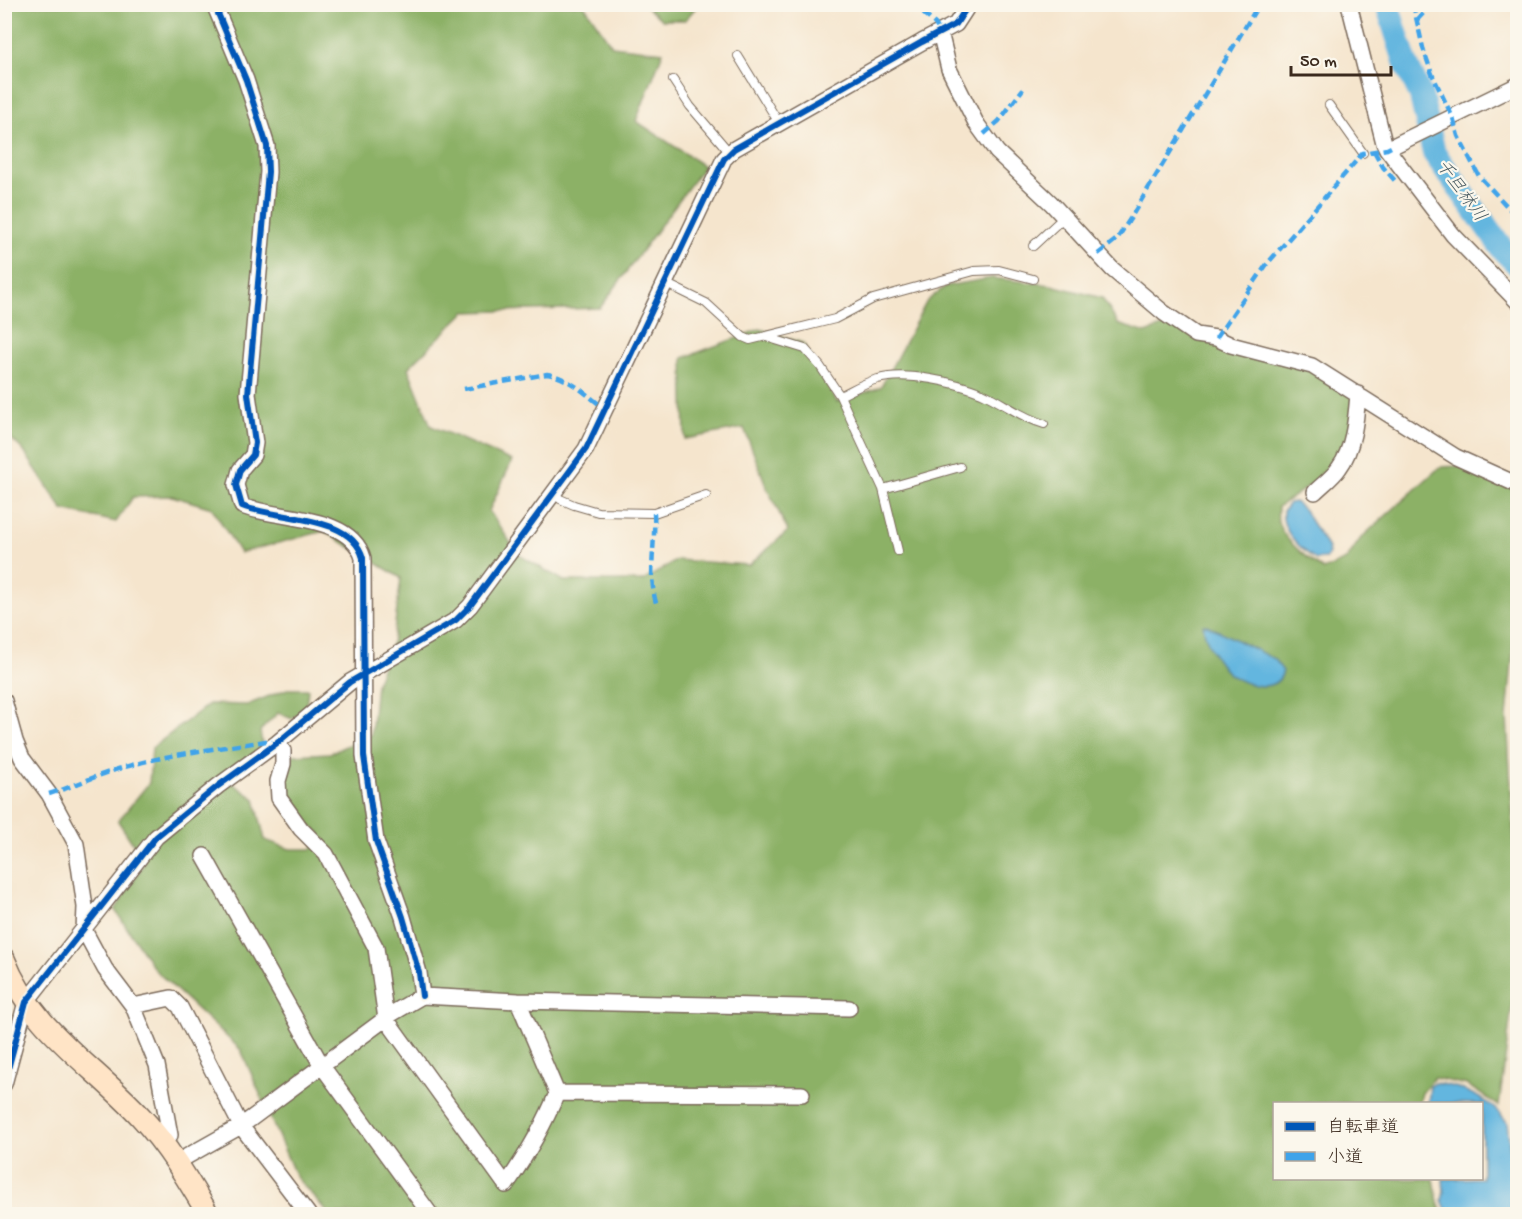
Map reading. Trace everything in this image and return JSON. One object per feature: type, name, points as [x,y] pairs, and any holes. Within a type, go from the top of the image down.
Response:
[{"type":"street","points":[[214,4],[246,80],[267,146],[268,172],[248,394],[255,442],[253,455],[240,470],[236,485],[242,506],[256,512],[324,524],[345,533],[361,549],[363,558],[364,756],[376,841],[406,928],[419,973],[422,996]]},
{"type":"street","points":[[4,1084],[26,1002],[156,837],[218,786],[277,743],[333,696],[363,674],[456,620],[470,606],[592,439],[724,159],[779,123],[956,24],[969,4]]},
{"type":"street","points":[[1349,4],[1387,149],[1453,235],[1518,302]]},
{"type":"street","points":[[940,32],[949,69],[976,123],[997,152],[1112,268],[1164,314],[1196,335],[1216,338],[1232,345],[1312,366],[1456,457],[1518,486]]},
{"type":"street","points":[[1391,147],[1518,85]]},
{"type":"street","points":[[1315,492],[1340,468],[1356,420],[1358,394]]},
{"type":"street","points":[[4,701],[22,758],[49,794],[76,844],[85,907],[84,930],[105,969],[134,1006],[157,1065],[170,1135],[163,1143]]},
{"type":"street","points":[[277,743],[283,751],[284,764],[278,782],[279,798],[301,829],[326,854],[376,948],[386,1019],[506,1185],[528,1152],[557,1093],[518,1001]]},
{"type":"street","points":[[204,856],[322,1066],[430,1215]]},
{"type":"street","points":[[4,959],[16,987],[50,1030],[139,1115],[163,1143],[177,1162],[208,1215]]},
{"type":"street","points":[[177,1162],[240,1126],[386,1019],[422,996],[518,1001],[849,1008]]},
{"type":"street","points":[[134,1006],[171,998],[180,1007],[240,1126],[308,1215]]},
{"type":"street","points":[[557,1093],[802,1094]]},
{"type":"lane","points":[[738,56],[779,123]]},
{"type":"lane","points":[[673,80],[690,106],[730,153]]},
{"type":"lane","points":[[1329,105],[1363,153]]},
{"type":"lane","points":[[1033,246],[1064,218]]},
{"type":"lane","points":[[665,283],[706,303],[742,337],[750,340],[835,319],[873,299],[974,270],[999,270],[1033,279]]},
{"type":"lane","points":[[766,337],[805,349],[820,366],[840,396],[883,489],[898,551]]},
{"type":"lane","points":[[840,396],[877,379],[898,377],[934,380],[959,385],[983,394],[1026,419],[1044,424]]},
{"type":"lane","points":[[883,489],[960,467]]},
{"type":"lane","points":[[554,492],[560,499],[598,512],[654,513],[706,495]]},
{"type":"green space","points":[[4,5],[584,5],[612,46],[663,52],[636,121],[704,166],[600,308],[465,312],[408,368],[431,426],[512,461],[489,511],[519,555],[564,581],[643,581],[677,560],[749,565],[788,531],[767,488],[744,428],[685,439],[683,358],[760,329],[803,343],[837,402],[881,387],[927,301],[946,286],[992,278],[1051,285],[1102,298],[1118,324],[1146,333],[1167,325],[1246,355],[1311,369],[1355,396],[1354,420],[1337,467],[1278,507],[1278,521],[1284,535],[1323,570],[1346,560],[1361,538],[1440,467],[1460,466],[1517,491],[1518,637],[1514,640],[1507,717],[1515,858],[1518,866],[1518,998],[1513,998],[1499,1106],[1467,1085],[1434,1078],[1422,1093],[1419,1102],[1273,1102],[1273,1180],[1434,1180],[1438,1202],[1443,1214],[329,1214],[296,1177],[241,1050],[155,970],[115,910],[145,862],[118,821],[149,783],[152,748],[209,704],[247,705],[287,689],[308,689],[306,708],[292,719],[278,713],[260,731],[263,749],[230,774],[234,784],[255,799],[265,840],[290,849],[312,849],[320,833],[294,812],[286,799],[284,782],[286,772],[293,755],[330,753],[371,735],[376,684],[393,639],[401,578],[324,531],[240,553],[212,508],[172,496],[133,497],[116,522],[63,510],[23,450],[5,433]]},
{"type":"green space","points":[[644,5],[698,5],[685,20],[662,20]]},
{"type":"water","points":[[1295,502],[1304,510],[1328,548],[1329,554],[1326,558],[1316,560],[1298,545],[1288,532],[1283,511],[1289,503]]},
{"type":"water","points":[[1203,625],[1274,659],[1283,671],[1279,679],[1265,686],[1255,685],[1229,674],[1213,654]]},
{"type":"water","points":[[1435,1083],[1455,1087],[1475,1095],[1493,1107],[1507,1122],[1517,1214],[1448,1214],[1442,1200],[1443,1180],[1483,1180],[1483,1102],[1428,1102],[1430,1086]]},
{"type":"waterway","name":"千旦林川","points":[[1387,4],[1405,61],[1421,96],[1434,153],[1504,251],[1518,265]]},
{"type":"marked path","points":[[913,4],[935,24],[940,32]]},
{"type":"marked path","points":[[1098,254],[1117,239],[1130,219],[1259,4]]},
{"type":"marked path","points":[[1413,4],[1423,48],[1432,74],[1453,118],[1458,136],[1479,176],[1518,218]]},
{"type":"marked path","points":[[1417,20],[1432,4]]},
{"type":"marked path","points":[[984,134],[999,121],[1023,89]]},
{"type":"marked path","points":[[1216,338],[1267,264],[1363,153],[1391,147]]},
{"type":"marked path","points":[[1374,151],[1383,167],[1396,182]]},
{"type":"marked path","points":[[464,389],[547,374],[571,383],[605,409]]},
{"type":"marked path","points":[[654,513],[652,572],[657,606]]},
{"type":"marked path","points":[[49,794],[147,761],[266,741],[277,743]]},
{"type":"marked path","points":[[1511,991],[1518,992]]},
{"type":"cycle path","points":[[214,4],[246,80],[267,146],[268,172],[248,394],[255,443],[253,455],[240,470],[236,485],[242,506],[329,526],[344,533],[356,544],[363,558],[364,756],[376,841],[403,917],[419,973],[422,996]]},
{"type":"cycle path","points":[[4,1084],[26,1002],[156,837],[218,786],[277,743],[350,682],[456,620],[470,606],[586,449],[724,159],[734,149],[956,24],[969,4]]}]
